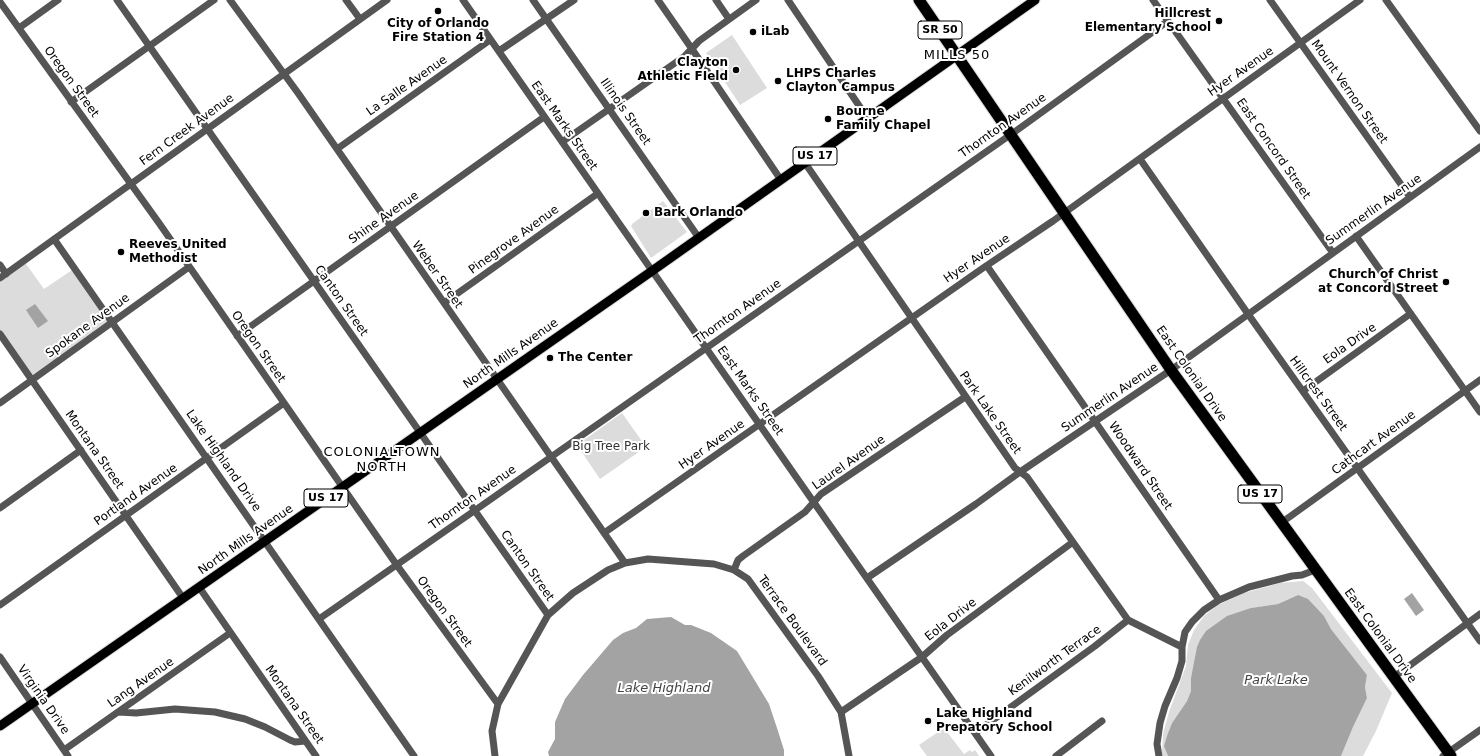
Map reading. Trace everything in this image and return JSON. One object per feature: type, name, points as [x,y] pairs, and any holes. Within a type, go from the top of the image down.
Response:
[{"type":"highway","name":"East Colonial Drive","points":[[919,0],[1171,370],[1394,677],[1447,755]]},
{"type":"main road","name":"North Mills Avenue","points":[[0,726],[699,238],[1034,0]]},
{"type":"street","points":[[19,28],[58,0]]},
{"type":"street","name":"Canton Street","points":[[117,0],[548,615]]},
{"type":"street","points":[[71,102],[214,0]]},
{"type":"street","name":"Weber Street","points":[[230,0],[337,149],[625,563]]},
{"type":"street","points":[[346,0],[360,20]]},
{"type":"street","name":"Fern Creek Avenue","points":[[0,278],[387,0]]},
{"type":"street","name":"East Marks Street","points":[[463,0],[597,194],[991,756]]},
{"type":"street","name":"Illinois Street","points":[[533,0],[699,238]]},
{"type":"street","points":[[499,51],[574,0]]},
{"type":"street","points":[[658,0],[781,180]]},
{"type":"street","points":[[716,0],[729,19]]},
{"type":"street","points":[[562,142],[685,56],[699,41],[756,0]]},
{"type":"street","points":[[788,0],[868,119]]},
{"type":"street","name":"East Concord Street","points":[[1153,0],[1224,98],[1332,253]]},
{"type":"street","name":"Mount Vernon Street","points":[[1270,0],[1410,198]]},
{"type":"street","name":"Hyer Avenue","points":[[604,533],[1064,213],[1360,0]]},
{"type":"street","points":[[1386,0],[1480,131]]},
{"type":"street","name":"Oregon Street","points":[[0,2],[131,183],[396,564],[498,704]]},
{"type":"street","name":"Thornton Avenue","points":[[319,618],[858,242],[1168,21]]},
{"type":"street","name":"La Salle Avenue","points":[[337,149],[490,40]]},
{"type":"street","name":"Shine Avenue","points":[[237,336],[544,117]]},
{"type":"street","name":"Summerlin Avenue","points":[[867,578],[1171,370],[1480,147]]},
{"type":"street","name":"Hillcrest Street","points":[[1140,159],[1480,641]]},
{"type":"street","name":"Park Lake Street","points":[[805,163],[1014,468],[1027,477],[1128,620],[1182,647]]},
{"type":"street","name":"Pinegrove Avenue","points":[[444,303],[597,194]]},
{"type":"street","points":[[1356,236],[1480,412]]},
{"type":"street","name":"Lake Highland Drive","points":[[54,239],[414,756]]},
{"type":"street","points":[[0,265],[6,274]]},
{"type":"street","name":"Woodward Street","points":[[987,266],[1219,600]]},
{"type":"street","name":"Spokane Avenue","points":[[0,403],[189,267]]},
{"type":"street","name":"Eola Drive","points":[[1303,391],[1410,314]]},
{"type":"street","name":"Montana Street","points":[[0,334],[183,598]]},
{"type":"street","name":"Cathcart Avenue","points":[[1281,523],[1480,380]]},
{"type":"street","name":"Laurel Avenue","points":[[734,570],[738,560],[805,512],[821,494],[965,397]]},
{"type":"street","name":"Portland Avenue","points":[[0,605],[284,404]]},
{"type":"street","points":[[0,508],[81,450]]},
{"type":"street","name":"Eola Drive","points":[[841,712],[922,657],[948,635],[1073,542]]},
{"type":"street","name":"Terrace Boulevard","points":[[495,756],[492,731],[498,704],[548,615],[573,593],[592,579],[608,570],[625,563],[648,559],[714,564],[734,570],[748,579],[818,676],[841,712],[850,756]]},
{"type":"street","points":[[1157,755],[1160,723],[1165,706],[1179,673],[1182,661],[1182,647],[1186,632],[1192,622],[1219,600],[1249,587],[1292,576],[1302,575],[1315,570]]},
{"type":"street","name":"Montana Street","points":[[199,588],[316,756]]},
{"type":"street","points":[[1394,677],[1480,614]]},
{"type":"street","name":"Kenilworth Terrace","points":[[975,733],[1095,646],[1128,620]]},
{"type":"street","name":"Lang Avenue","points":[[66,753],[119,712],[230,633]]},
{"type":"street","name":"Virginia Drive","points":[[0,657],[66,753]]},
{"type":"street","points":[[119,712],[136,713],[175,709],[215,712],[245,719],[296,742],[305,741]]},
{"type":"street","points":[[1056,756],[1102,721]]},
{"type":"street","points":[[1447,755],[1480,730]]},
{"type":"green space","name":"Clayton Athletic FIeld","points":[[732,35],[767,88],[740,105],[706,53]]},
{"type":"green space","points":[[663,201],[687,232],[651,258],[631,226]]},
{"type":"green space","points":[[24,261],[44,289],[75,268],[112,322],[32,380],[0,334],[0,278]]},
{"type":"green space","name":"Big Tree Park","points":[[622,413],[646,447],[600,479],[577,445]]},
{"type":"green space","points":[[1303,581],[1312,588],[1392,693],[1376,731],[1363,756],[1341,756],[1367,698],[1365,687],[1367,675],[1331,629],[1324,616],[1298,595],[1278,604],[1251,608],[1193,670],[1191,678],[1191,691],[1187,701],[1172,723],[1165,746],[1168,756],[1163,756],[1163,734],[1169,712],[1186,666],[1188,645],[1194,630],[1204,616],[1218,605],[1244,593],[1280,583]]},
{"type":"green space","points":[[944,728],[964,754],[970,750],[972,752],[975,750],[979,756],[927,756],[919,745]]},
{"type":"water","points":[[35,304],[48,321],[38,328],[26,310]]},
{"type":"water","points":[[1412,593],[1424,610],[1416,616],[1404,599]]},
{"type":"water","name":"Park Lake","points":[[1298,595],[1308,599],[1324,616],[1331,629],[1367,675],[1365,687],[1367,698],[1341,756],[1168,756],[1164,746],[1167,736],[1172,723],[1187,701],[1191,691],[1191,678],[1197,647],[1206,631],[1227,616],[1251,608],[1278,604]]},
{"type":"water","name":"Lake Highland","points":[[671,617],[685,625],[691,625],[711,633],[737,651],[769,704],[784,750],[784,756],[549,756],[548,752],[555,739],[555,722],[565,699],[613,640],[623,633],[636,628],[647,619]]},
{"type":"place","name":"City of Orlando Fire Station 4","points":[[438,11]]},
{"type":"place","name":"Hillcrest Elementary School","points":[[1219,21]]},
{"type":"place","name":"iLab","points":[[753,32]]},
{"type":"place","name":"Clayton Athletic FIeld","points":[[736,70]]},
{"type":"place","name":"LHPS Charles Clayton Campus","points":[[778,81]]},
{"type":"place","name":"Bourne Family Chapel","points":[[828,119]]},
{"type":"place","name":"Bark Orlando","points":[[646,213]]},
{"type":"place","name":"Reeves United Methodist","points":[[121,252]]},
{"type":"place","name":"Church of Christ at Concord Street","points":[[1446,282]]},
{"type":"place","name":"The Center","points":[[550,358]]},
{"type":"place","name":"Lake Highland Prepatory School","points":[[928,721]]},
{"type":"district","name":"MILLS 50","points":[[957,56]]},
{"type":"district","name":"COLONIALTOWN NORTH","points":[[382,460]]}]
